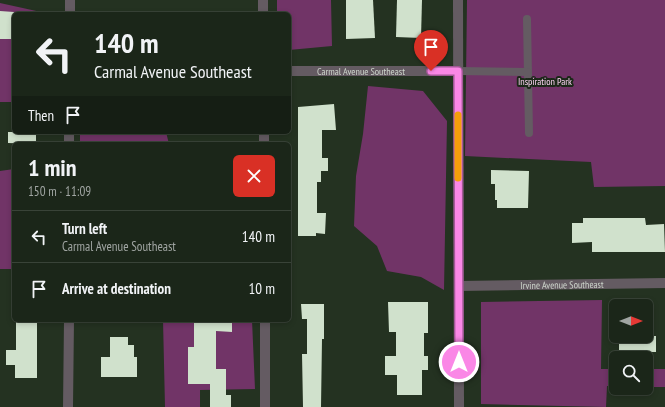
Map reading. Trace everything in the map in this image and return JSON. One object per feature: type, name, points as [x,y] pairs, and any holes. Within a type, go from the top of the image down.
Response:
[{"type":"street","points":[[70,0],[70,12]]},
{"type":"street","points":[[263,0],[263,12]]},
{"type":"street","points":[[458,0],[460,407]]},
{"type":"street","name":"Carmal Avenue Southeast","points":[[291,71],[458,71]]},
{"type":"street","name":"Irvine Avenue Southeast","points":[[459,286],[665,282]]},
{"type":"street","points":[[68,407],[69,322]]},
{"type":"street","points":[[265,322],[265,407]]},
{"type":"lane","points":[[527,19],[529,133]]},
{"type":"lane","points":[[458,71],[527,72]]},
{"type":"green space","points":[[277,0],[331,0],[332,46],[291,50],[291,12],[277,12]]},
{"type":"green space","name":"Inspiration Park","points":[[467,0],[665,0],[665,186],[594,187],[591,162],[465,156]]},
{"type":"green space","points":[[0,3],[41,12],[12,12],[12,102],[0,102]]},
{"type":"green space","points":[[368,86],[423,91],[447,121],[444,290],[421,277],[387,271],[377,246],[354,226],[356,176],[363,134]]},
{"type":"green space","points":[[80,134],[166,134],[168,142],[80,142]]},
{"type":"green space","points":[[12,169],[12,269],[0,269],[0,171]]},
{"type":"green space","points":[[602,300],[601,369],[609,369],[609,386],[607,386],[606,407],[481,404],[481,302]]},
{"type":"green space","points":[[163,322],[252,322],[255,389],[200,390],[200,407],[165,407]]},
{"type":"green space","points":[[653,369],[665,369],[665,387],[653,387]]},
{"type":"building","points":[[346,0],[373,0],[375,38],[346,39]]},
{"type":"building","points":[[397,0],[422,0],[421,38],[396,37]]},
{"type":"building","points":[[0,11],[14,12],[12,12],[12,39],[0,39]]},
{"type":"building","points":[[334,104],[336,130],[322,130],[322,158],[328,158],[328,171],[321,171],[321,182],[317,182],[317,213],[326,213],[325,234],[316,233],[316,236],[298,236],[298,107]]},
{"type":"building","points":[[8,132],[12,132],[12,134],[36,134],[36,142],[8,143]]},
{"type":"building","points":[[491,170],[529,171],[528,208],[497,208],[497,200],[495,200],[495,184],[491,184]]},
{"type":"building","points":[[583,218],[645,218],[646,225],[664,224],[665,252],[592,252],[592,242],[572,243],[572,223],[583,223]]},
{"type":"building","points":[[388,302],[428,302],[428,333],[424,333],[424,356],[428,356],[428,370],[422,370],[422,395],[397,395],[397,375],[385,375],[385,356],[396,356],[396,332],[389,332]]},
{"type":"building","points":[[301,304],[324,304],[321,407],[303,407],[302,354],[307,354],[307,319],[302,319]]},
{"type":"building","points":[[16,322],[37,322],[37,378],[15,378],[15,365],[6,365],[6,350],[16,350]]},
{"type":"building","points":[[194,322],[232,322],[232,332],[216,331],[216,369],[226,369],[226,395],[231,395],[231,407],[210,407],[210,384],[188,384],[188,347],[194,347]]},
{"type":"building","points":[[653,336],[656,336],[656,352],[619,351],[619,343],[653,343]]},
{"type":"building","points":[[110,337],[128,337],[128,345],[134,345],[134,357],[137,357],[137,377],[101,377],[101,357],[110,357]]},
{"type":"slow traffic","points":[[458,115],[458,178]]},
{"type":"route","points":[[431,71],[458,71],[459,362]]}]
